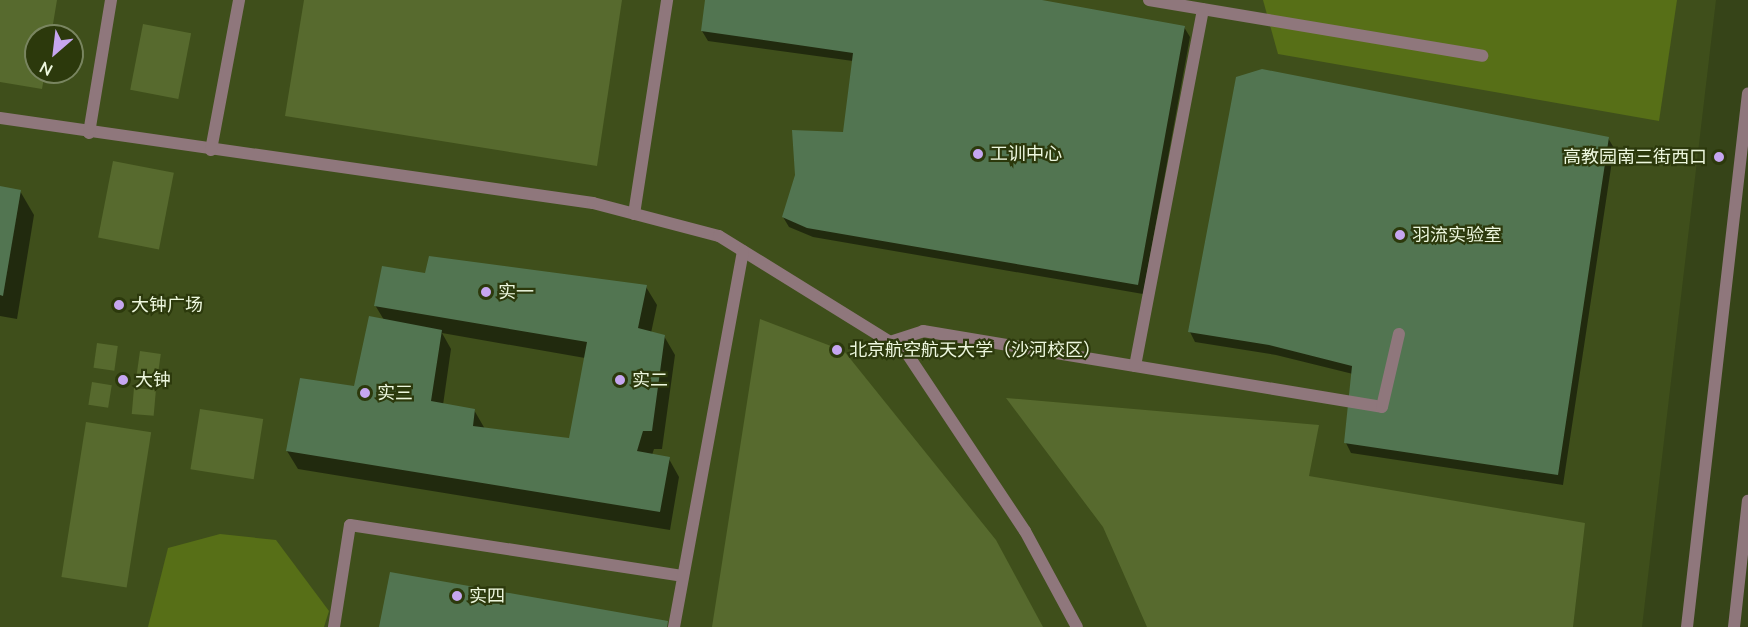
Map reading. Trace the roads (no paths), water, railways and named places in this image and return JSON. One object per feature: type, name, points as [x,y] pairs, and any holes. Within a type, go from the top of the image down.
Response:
[{"type":"street","points":[[89,133],[111,0]]},
{"type":"street","points":[[211,150],[239,0]]},
{"type":"street","points":[[634,214],[667,0]]},
{"type":"street","points":[[1149,0],[1482,56]]},
{"type":"street","points":[[1135,366],[1203,9]]},
{"type":"street","points":[[1687,627],[1748,93]]},
{"type":"street","points":[[0,118],[89,133],[592,203],[719,236],[906,352],[1018,521],[1077,627]]},
{"type":"street","points":[[674,627],[743,251]]},
{"type":"street","points":[[890,342],[923,331],[1382,407],[1399,334]]},
{"type":"street","points":[[1734,627],[1748,501]]},
{"type":"street","points":[[334,627],[350,525],[682,576]]},
{"type":"place","name":"工训中心","points":[[978,154]]},
{"type":"place","name":"高教园南三街西口","points":[[1719,157]]},
{"type":"place","name":"羽流实验室","points":[[1400,235]]},
{"type":"place","name":"实一","points":[[486,292]]},
{"type":"place","name":"大钟广场","points":[[119,305]]},
{"type":"place","name":"北京航空航天大学（沙河校区）","points":[[837,350]]},
{"type":"place","name":"大钟","points":[[123,380]]},
{"type":"place","name":"实二","points":[[620,380]]},
{"type":"place","name":"实三","points":[[365,393]]},
{"type":"place","name":"实四","points":[[457,596]]}]
